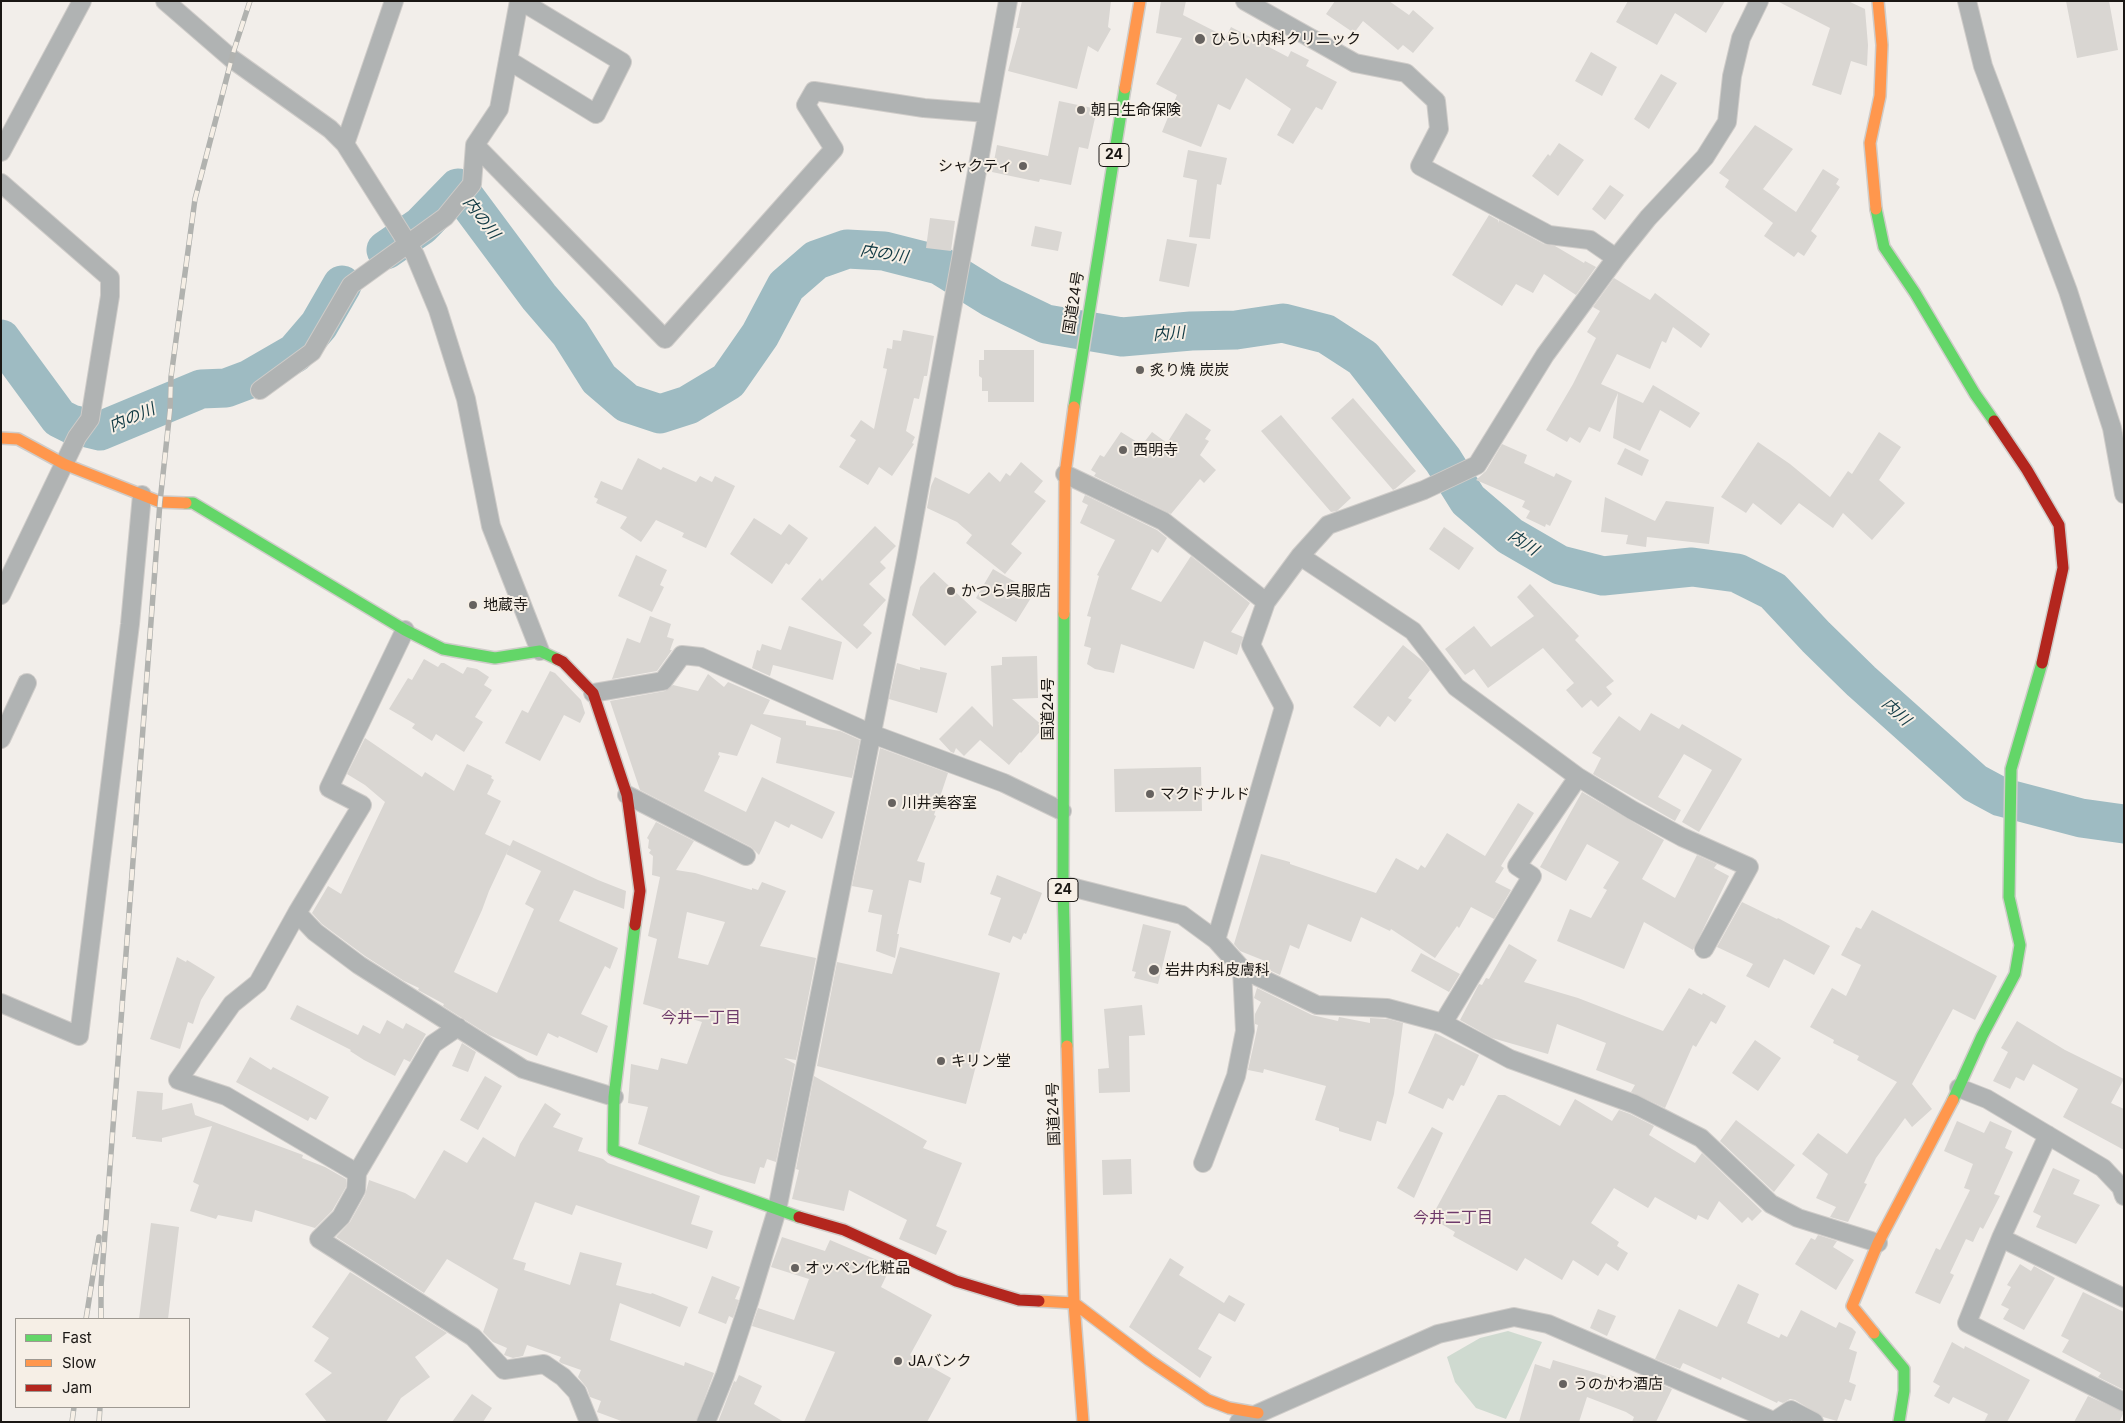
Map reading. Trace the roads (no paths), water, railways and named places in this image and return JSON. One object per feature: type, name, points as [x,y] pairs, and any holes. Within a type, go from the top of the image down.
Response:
[{"type":"main road","name":"国道24号","points":[[1083,1422],[1074,1303],[1063,885],[1065,474],[1088,308],[1140,1]]},
{"type":"main road","points":[[1878,1],[1882,45],[1880,96],[1870,143],[1875,206],[1884,247],[1916,293],[1975,394],[2027,470],[2059,525],[2063,568],[2045,651],[2011,769],[2009,898],[2020,945],[2015,974],[1982,1036],[1960,1088],[1878,1243],[1852,1306],[1904,1369],[1904,1391],[1899,1422]]},
{"type":"main road","points":[[1,438],[18,439],[64,464],[160,502],[193,503],[405,630],[443,649],[496,658],[540,651],[563,662],[593,693],[627,795],[640,891],[621,1029],[614,1098],[613,1150],[777,1210],[844,1230],[956,1281],[1019,1300],[1074,1303],[1149,1360],[1208,1400],[1229,1408],[1258,1413]]},
{"type":"street","points":[[1,152],[82,1]]},
{"type":"street","points":[[165,1],[232,59],[330,129],[345,144],[415,255],[438,310],[466,399],[491,526],[540,651]]},
{"type":"street","points":[[345,144],[394,1]]},
{"type":"street","points":[[260,390],[312,352],[351,284],[445,217],[472,184],[475,145],[499,109],[508,60],[520,1],[622,62],[596,114],[508,60]]},
{"type":"street","points":[[706,1422],[743,1320],[777,1210],[907,556],[1008,1]]},
{"type":"street","points":[[1245,1],[1355,63],[1406,73],[1436,101],[1440,129],[1420,166],[1549,235],[1590,240],[1616,258]]},
{"type":"street","points":[[1216,940],[1284,707],[1251,645],[1266,602],[1300,556],[1328,525],[1424,490],[1477,465],[1545,355],[1616,258],[1648,218],[1705,157],[1727,122],[1732,76],[1741,38],[1759,1]]},
{"type":"street","points":[[1967,1],[1983,66],[2068,291],[2112,428],[2124,494]]},
{"type":"street","points":[[475,145],[665,339],[834,149],[806,105],[814,92],[924,108],[987,113]]},
{"type":"street","points":[[1,183],[110,278],[110,296],[90,419],[77,437],[1,595]]},
{"type":"street","points":[[1065,474],[1163,521],[1266,602]]},
{"type":"street","points":[[1,1003],[79,1036],[130,624],[142,495]]},
{"type":"street","points":[[1300,556],[1413,631],[1456,687],[1578,777],[1632,810],[1682,837],[1749,867],[1704,949]]},
{"type":"street","points":[[357,1173],[226,1096],[178,1080],[232,1004],[258,983],[296,913],[362,805],[329,788],[405,630]]},
{"type":"street","points":[[593,693],[663,681],[682,655],[701,657],[872,734],[1004,783],[1062,811]]},
{"type":"street","points":[[1,739],[27,683]]},
{"type":"street","points":[[1443,1023],[1532,876],[1518,866],[1578,777]]},
{"type":"street","points":[[627,795],[746,856]]},
{"type":"street","points":[[1063,885],[1182,915],[1216,940],[1242,969],[1317,1005],[1387,1008],[1443,1023],[1510,1059],[1634,1104],[1701,1138],[1771,1204],[1798,1218],[1878,1243]]},
{"type":"street","points":[[296,913],[315,932],[359,965],[523,1069],[614,1098]]},
{"type":"street","points":[[1203,1163],[1237,1067],[1245,1031],[1242,969]]},
{"type":"street","points":[[458,1028],[433,1044],[357,1173],[356,1190],[341,1217],[319,1239],[473,1338],[504,1370],[544,1364],[563,1377],[576,1392],[589,1422]]},
{"type":"street","points":[[1960,1088],[1987,1099],[2103,1168],[2120,1187],[2124,1195]]},
{"type":"street","points":[[2048,1135],[2001,1238],[1967,1323],[2124,1402]]},
{"type":"street","points":[[2001,1238],[2124,1298]]},
{"type":"street","points":[[1239,1422],[1438,1334],[1514,1317],[1548,1324],[1773,1421],[1791,1410],[1814,1422]]},
{"type":"waterway","name":"内川","points":[[386,250],[421,226],[458,188],[539,297],[570,333],[599,379],[627,403],[660,414],[688,405],[728,381],[760,335],[786,286],[816,260],[847,249],[884,251],[939,265],[992,298],[1046,324],[1122,337],[1191,331],[1236,330],[1283,323],[1326,334],[1363,358],[1443,460],[1468,500],[1510,536],[1560,565],[1603,576],[1692,567],[1737,573],[1773,591],[1861,681],[1975,783],[2001,797],[2081,818],[2124,824]]},
{"type":"waterway","name":"内の川","points":[[1,339],[59,418],[71,424],[100,431],[201,389],[226,388],[250,379],[295,353],[319,325],[342,285]]},
{"type":"railway","points":[[101,1318],[101,1286],[160,502],[170,410],[171,377],[195,199],[234,50],[250,1]]},
{"type":"railway","points":[[86,1318],[99,1237]]},
{"type":"railway","points":[[72,1422],[74,1408]]},
{"type":"railway","points":[[99,1422],[100,1408]]},
{"type":"place","name":"ひらい内科クリニック","points":[[1200,39]]},
{"type":"place","name":"朝日生命保険","points":[[1081,110]]},
{"type":"place","name":"シャクティ","points":[[1023,166]]},
{"type":"place","name":"炙り焼 炭炭","points":[[1140,370]]},
{"type":"place","name":"西明寺","points":[[1123,450]]},
{"type":"place","name":"かつら呉服店","points":[[951,591]]},
{"type":"place","name":"地蔵寺","points":[[473,605]]},
{"type":"place","name":"マクドナルド","points":[[1150,794]]},
{"type":"place","name":"川井美容室","points":[[892,803]]},
{"type":"place","name":"岩井内科皮膚科","points":[[1154,970]]},
{"type":"place","name":"キリン堂","points":[[941,1061]]},
{"type":"place","name":"オッペン化粧品","points":[[795,1268]]},
{"type":"place","name":"JAバンク","points":[[898,1361]]},
{"type":"place","name":"うのかわ酒店","points":[[1563,1384]]},
{"type":"district","name":"今井一丁目","points":[[701,1018]]},
{"type":"district","name":"今井二丁目","points":[[1453,1218]]}]
